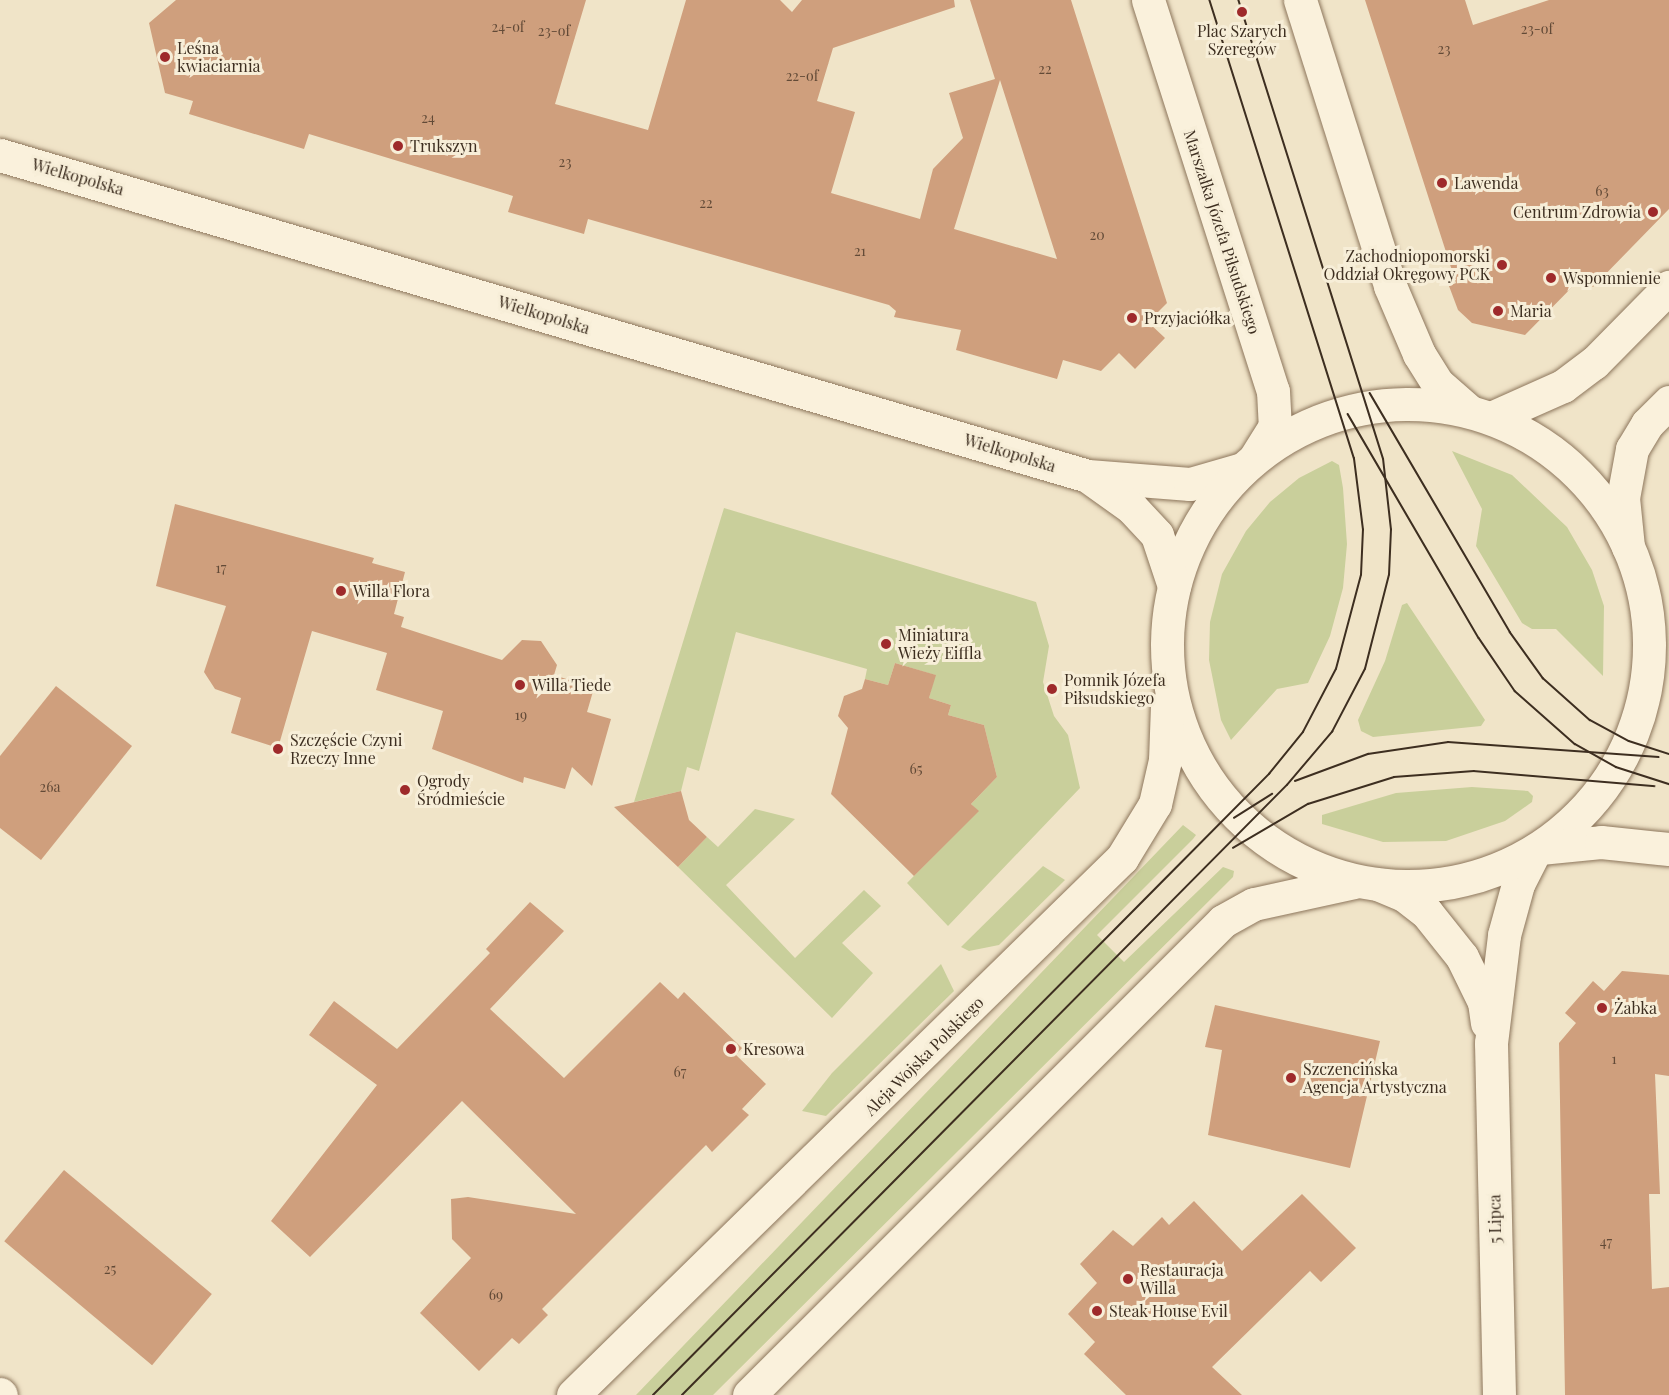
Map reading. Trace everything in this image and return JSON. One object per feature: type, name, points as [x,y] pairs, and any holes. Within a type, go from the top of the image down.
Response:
[{"type":"main road","name":"Marszałka Józefa Piłsudskiego","points":[[1148,0],[1275,398],[1275,426],[1247,465]]},
{"type":"main road","points":[[1300,0],[1390,286],[1419,354],[1438,384],[1482,416]]},
{"type":"main road","name":"Wielkopolska","points":[[0,155],[1088,476],[1190,484],[1247,465]]},
{"type":"main road","points":[[1482,416],[1563,386],[1594,363],[1669,287]]},
{"type":"main road","points":[[1537,850],[1585,809],[1623,754],[1645,689],[1648,628],[1630,551],[1623,498],[1632,449],[1647,424],[1669,402]]},
{"type":"main road","points":[[1372,884],[1307,864],[1238,816],[1190,749],[1175,706],[1167,661],[1174,586],[1196,530],[1247,465],[1304,427],[1368,406],[1436,405],[1482,416],[1536,440],[1572,468],[1602,502],[1630,551]]},
{"type":"main road","name":"Wielkopolska","points":[[1088,476],[1131,507],[1157,535],[1174,586]]},
{"type":"main road","points":[[1648,628],[1669,665]]},
{"type":"main road","name":"Aleja Wojska Polskiego","points":[[573,1395],[879,1101],[1130,848],[1155,804],[1165,760],[1167,661]]},
{"type":"main road","points":[[749,1395],[1223,921],[1254,904],[1320,887],[1440,884],[1470,878],[1537,850],[1601,842],[1669,849]]},
{"type":"main road","name":"5 Lipca","points":[[1499,1395],[1491,1042],[1504,935],[1518,884],[1537,850]]},
{"type":"main road","name":"5 Lipca","points":[[1372,884],[1404,895],[1427,913],[1462,957],[1484,1002],[1491,1042]]},
{"type":"green space","points":[[1452,451],[1512,475],[1567,527],[1592,570],[1604,606],[1603,676],[1556,629],[1532,629],[1522,623],[1476,546],[1482,509]]},
{"type":"green space","points":[[1332,461],[1339,465],[1347,544],[1343,588],[1330,636],[1308,683],[1277,689],[1231,740],[1221,720],[1209,660],[1210,622],[1222,574],[1246,531],[1270,502],[1299,478]]},
{"type":"green space","points":[[724,508],[1036,602],[1049,646],[1043,682],[1054,716],[1068,735],[1080,788],[948,926],[907,883],[978,811],[971,804],[997,777],[984,725],[948,715],[951,705],[929,698],[935,675],[895,663],[888,685],[865,679],[867,669],[736,632],[699,771],[687,767],[681,791],[634,802]]},
{"type":"green space","points":[[1407,603],[1485,720],[1481,726],[1373,737],[1361,731],[1358,720],[1385,661],[1402,605]]},
{"type":"green space","points":[[1472,787],[1528,791],[1533,796],[1532,802],[1505,821],[1446,841],[1383,842],[1322,824],[1322,815],[1396,793]]},
{"type":"green space","points":[[755,809],[795,819],[726,885],[795,958],[864,890],[881,906],[842,943],[873,973],[832,1018],[678,867],[707,837],[718,847]]},
{"type":"green space","points":[[1183,825],[1196,835],[1193,839],[1097,935],[1124,962],[1223,867],[1234,871],[1233,877],[713,1395],[636,1395]]},
{"type":"green space","points":[[1043,866],[1065,880],[999,945],[969,951],[961,947]]},
{"type":"green space","points":[[941,964],[954,991],[826,1116],[802,1111],[832,1073]]},
{"type":"building","points":[[176,0],[586,0],[555,104],[648,130],[686,0],[780,0],[792,12],[802,0],[954,0],[955,7],[833,48],[817,101],[855,112],[831,193],[920,219],[933,169],[963,138],[949,93],[995,79],[970,0],[1071,0],[1167,303],[1148,322],[1165,338],[1135,369],[1119,353],[1101,371],[1063,360],[1057,379],[956,350],[961,330],[894,317],[896,311],[889,305],[588,219],[584,234],[508,212],[513,196],[309,134],[304,149],[189,114],[193,101],[165,93],[149,23]],"holes":[[[1000,80],[1057,259],[954,229]]]},
{"type":"building","points":[[1365,0],[1465,0],[1473,25],[1549,0],[1669,0],[1669,209],[1593,287],[1582,277],[1525,335],[1472,323],[1458,310],[1449,286],[1456,283]]},
{"type":"building","points":[[175,504],[374,558],[372,563],[405,572],[394,614],[404,617],[401,627],[502,660],[522,640],[541,641],[557,665],[554,675],[594,688],[587,712],[611,719],[592,786],[572,767],[565,789],[524,777],[523,783],[432,749],[443,711],[376,690],[387,653],[312,631],[278,748],[231,733],[241,698],[215,689],[204,672],[226,606],[156,586]]},
{"type":"building","points":[[895,663],[936,675],[929,698],[951,705],[948,715],[984,725],[997,777],[971,804],[979,811],[914,876],[831,794],[848,728],[838,716],[844,696],[862,689],[865,679],[888,685]]},
{"type":"building","points":[[56,686],[132,746],[41,860],[0,828],[0,756]]},
{"type":"building","points":[[681,791],[689,820],[707,837],[678,867],[614,807]]},
{"type":"building","points":[[530,902],[564,931],[490,1009],[564,1078],[660,982],[678,999],[684,992],[742,1048],[736,1055],[766,1084],[742,1109],[749,1115],[712,1152],[706,1145],[542,1309],[548,1315],[519,1344],[512,1338],[479,1371],[420,1313],[471,1258],[452,1239],[451,1199],[468,1197],[576,1214],[462,1101],[310,1257],[271,1221],[377,1085],[309,1035],[334,1001],[397,1049],[490,953],[486,949]]},
{"type":"building","points":[[1622,971],[1669,975],[1669,1076],[1655,1074],[1660,1194],[1649,1194],[1652,1289],[1669,1287],[1669,1395],[1565,1395],[1559,1043],[1576,1023],[1565,1013],[1593,981],[1604,991]]},
{"type":"building","points":[[1215,1005],[1380,1041],[1350,1168],[1208,1135],[1222,1050],[1205,1047]]},
{"type":"building","points":[[64,1170],[212,1294],[152,1365],[4,1241]]},
{"type":"building","points":[[1302,1194],[1356,1248],[1321,1282],[1310,1271],[1212,1367],[1242,1395],[1126,1395],[1084,1354],[1095,1342],[1068,1314],[1097,1283],[1080,1264],[1113,1230],[1133,1246],[1162,1217],[1169,1225],[1194,1201],[1242,1251]]},
{"type":"tram line","points":[[653,1395],[1269,774],[1303,732],[1336,669],[1361,575],[1363,530],[1354,459],[1209,0]]},
{"type":"tram line","points":[[682,1395],[1287,785],[1332,732],[1365,669],[1389,575],[1391,530],[1383,459],[1238,0]]},
{"type":"tram line","points":[[1370,393],[1510,632],[1543,678],[1590,720],[1629,741],[1669,754]]},
{"type":"tram line","points":[[1348,414],[1479,638],[1515,691],[1575,744],[1616,767],[1669,784]]},
{"type":"tram line","points":[[1295,781],[1368,754],[1448,742],[1658,757]]},
{"type":"tram line","points":[[1233,848],[1308,804],[1394,777],[1474,771],[1654,786]]},
{"type":"tram line","points":[[1234,818],[1272,794]]},
{"type":"place","name":"Plac Szarych Szeregów","points":[[1242,12]]},
{"type":"place","name":"Leśna kwiaciarnia","points":[[165,57]]},
{"type":"place","name":"Trukszyn","points":[[398,146]]},
{"type":"place","name":"Lawenda","points":[[1442,183]]},
{"type":"place","name":"Centrum Zdrowia","points":[[1653,212]]},
{"type":"place","name":"Zachodniopomorski Oddział Okręgowy PCK","points":[[1502,265]]},
{"type":"place","name":"Wspomnienie","points":[[1551,278]]},
{"type":"place","name":"Maria","points":[[1498,311]]},
{"type":"place","name":"Przyjaciółka","points":[[1132,318]]},
{"type":"place","name":"Willa Flora","points":[[341,591]]},
{"type":"place","name":"Miniatura Wieży Eiffla","points":[[886,644]]},
{"type":"place","name":"Willa Tiede","points":[[520,685]]},
{"type":"place","name":"Pomnik Józefa Piłsudskiego","points":[[1052,689]]},
{"type":"place","name":"Szczęście Czyni Rzeczy Inne","points":[[278,749]]},
{"type":"place","name":"Ogrody Śródmieście","points":[[405,790]]},
{"type":"place","name":"Żabka","points":[[1602,1008]]},
{"type":"place","name":"Kresowa","points":[[731,1049]]},
{"type":"place","name":"Szczencińska Agencja Artystyczna","points":[[1291,1078]]},
{"type":"place","name":"Restauracja Willa","points":[[1128,1279]]},
{"type":"place","name":"Steak House Evil","points":[[1097,1311]]}]
